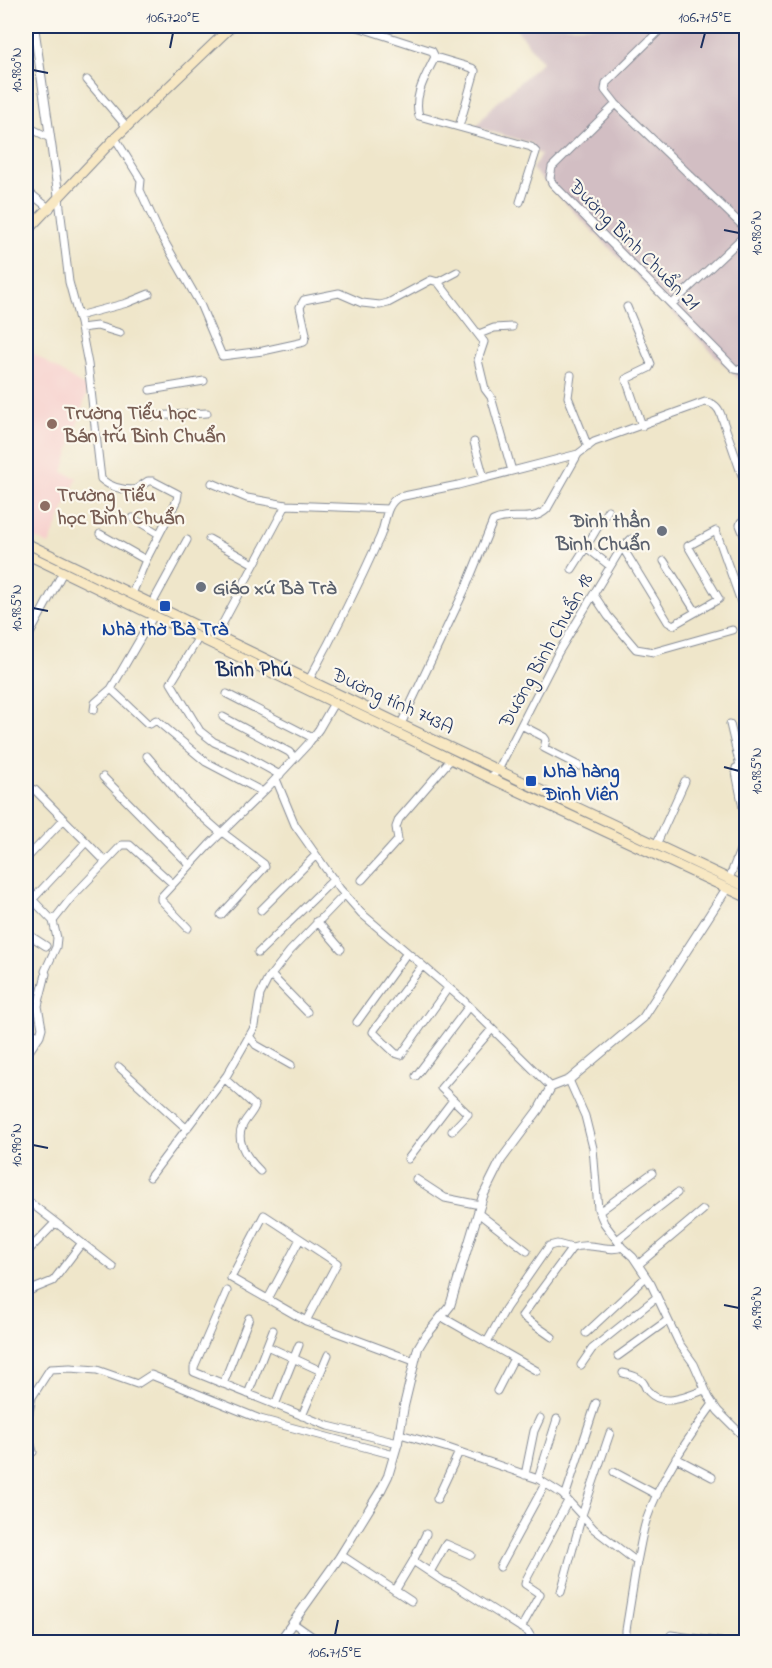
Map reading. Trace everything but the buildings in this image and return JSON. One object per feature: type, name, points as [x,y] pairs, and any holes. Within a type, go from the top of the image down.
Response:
[{"type":"main road","points":[[26,232],[115,138],[232,26]]},
{"type":"main road","name":"Đường tỉnh 743A","points":[[26,543],[152,604],[199,637],[490,778],[728,883],[747,887]]},
{"type":"main road","name":"Đường tỉnh 743A","points":[[26,554],[154,615],[169,617],[216,636],[656,844],[728,883],[747,897]]},
{"type":"street","points":[[33,26],[69,282],[88,364],[101,479],[117,488],[135,490],[153,481],[178,494],[132,594]]},
{"type":"street","points":[[356,26],[432,51],[435,57],[476,71],[459,127]]},
{"type":"street","points":[[664,26],[606,83],[605,90],[616,104],[747,229]]},
{"type":"street","points":[[435,57],[418,93],[419,116],[531,147],[536,152],[520,202]]},
{"type":"street","points":[[87,80],[127,127]]},
{"type":"street","name":"Đường Bình Chuẩn 21","points":[[616,104],[552,167],[550,178],[552,183],[735,369],[747,371]]},
{"type":"street","points":[[26,126],[50,138]]},
{"type":"street","points":[[115,138],[141,180],[140,190],[149,211],[200,304],[222,356],[263,351],[304,342],[306,334],[300,307],[304,300],[339,293],[362,303],[380,305],[431,280],[438,282],[484,342],[478,360],[485,389],[491,397],[512,471]]},
{"type":"street","points":[[26,190],[50,209]]},
{"type":"street","points":[[672,304],[747,234]]},
{"type":"street","points":[[438,282],[458,272]]},
{"type":"street","points":[[78,316],[127,303],[149,294]]},
{"type":"street","points":[[627,307],[651,364],[649,368],[626,379],[642,426]]},
{"type":"street","points":[[81,328],[97,326],[120,333]]},
{"type":"street","points":[[479,334],[494,328],[512,327]]},
{"type":"street","points":[[571,375],[568,398],[588,447]]},
{"type":"street","points":[[150,390],[204,381]]},
{"type":"street","points":[[309,681],[371,558],[386,525],[392,500],[578,454],[588,447],[705,402],[714,404],[722,415],[747,487]]},
{"type":"street","points":[[151,416],[207,413]]},
{"type":"street","points":[[474,442],[484,478]]},
{"type":"street","points":[[401,724],[466,586],[490,525],[502,517],[536,517],[542,514],[578,454]]},
{"type":"street","points":[[212,483],[247,498],[286,505],[388,509]]},
{"type":"street","points":[[216,636],[286,505]]},
{"type":"street","points":[[572,569],[608,510]]},
{"type":"street","points":[[133,518],[159,534]]},
{"type":"street","points":[[747,520],[741,522],[740,525],[747,540]]},
{"type":"street","points":[[623,548],[668,622],[674,625],[719,599],[688,546],[716,531],[746,611]]},
{"type":"street","points":[[100,534],[146,560]]},
{"type":"street","points":[[209,539],[254,564]]},
{"type":"street","name":"Đường Bình Chuẩn 18","points":[[490,778],[498,770],[558,653],[610,567],[631,539]]},
{"type":"street","points":[[152,604],[187,540]]},
{"type":"street","points":[[586,548],[610,567]]},
{"type":"street","points":[[664,561],[696,612]]},
{"type":"street","points":[[26,641],[63,572]]},
{"type":"street","points":[[594,595],[608,616],[636,649],[643,651],[654,652],[732,630]]},
{"type":"street","points":[[94,710],[95,703],[111,689],[154,615]]},
{"type":"street","points":[[199,637],[171,683],[200,731],[214,742],[244,755],[278,777],[294,825],[361,913],[469,1006],[551,1087]]},
{"type":"street","points":[[111,689],[148,724],[156,720],[206,762],[263,792]]},
{"type":"street","points":[[227,694],[313,738]]},
{"type":"street","points":[[188,928],[161,900],[161,897],[313,738],[334,703]]},
{"type":"street","points":[[223,717],[289,752],[295,758]]},
{"type":"street","points":[[279,1642],[341,1555],[381,1490],[399,1438],[414,1361],[424,1338],[450,1306],[456,1293],[479,1209],[501,1160],[539,1109],[551,1087],[568,1080],[643,1018],[728,883],[745,837],[744,813],[736,772],[743,765],[730,724]]},
{"type":"street","points":[[521,725],[544,737],[544,748],[579,766]]},
{"type":"street","points":[[147,756],[188,804],[264,864],[265,867],[221,915]]},
{"type":"street","points":[[362,880],[398,840],[396,827],[399,819],[451,759]]},
{"type":"street","points":[[103,777],[190,865]]},
{"type":"street","points":[[656,844],[685,782]]},
{"type":"street","points":[[26,794],[32,789],[35,790],[105,861]]},
{"type":"street","points":[[26,859],[64,819]]},
{"type":"street","points":[[32,900],[86,842]]},
{"type":"street","points":[[53,921],[72,897],[122,845],[130,845],[173,884]]},
{"type":"street","points":[[261,910],[316,855]]},
{"type":"street","points":[[258,953],[333,879]]},
{"type":"street","points":[[26,893],[53,921],[57,938],[45,971],[38,1006],[42,1028],[39,1037],[26,1056]]},
{"type":"street","points":[[150,1177],[225,1079],[255,1026],[260,995],[271,975],[317,921],[345,894]]},
{"type":"street","points":[[317,921],[341,949]]},
{"type":"street","points":[[26,933],[46,946]]},
{"type":"street","points":[[357,1022],[407,953]]},
{"type":"street","points":[[422,966],[373,1032],[395,1053],[401,1055],[448,988]]},
{"type":"street","points":[[271,975],[307,1012]]},
{"type":"street","points":[[416,1076],[469,1006]]},
{"type":"street","points":[[26,1029],[39,1037]]},
{"type":"street","points":[[452,1131],[468,1114],[441,1088],[492,1029]]},
{"type":"street","points":[[249,1036],[256,1045],[291,1065]]},
{"type":"street","points":[[119,1067],[187,1129]]},
{"type":"street","points":[[225,1079],[255,1106],[242,1126],[240,1137],[250,1162],[260,1171]]},
{"type":"street","points":[[568,1080],[585,1116],[593,1148],[599,1212],[604,1223],[639,1264],[679,1343],[694,1364],[704,1390],[713,1404],[747,1439]]},
{"type":"street","points":[[408,1159],[453,1100]]},
{"type":"street","points":[[599,1212],[652,1173]]},
{"type":"street","points":[[416,1179],[446,1198],[479,1209],[528,1251]]},
{"type":"street","points":[[487,1342],[506,1308],[549,1246],[557,1244],[572,1248],[581,1245],[616,1249],[619,1243],[677,1193]]},
{"type":"street","points":[[26,1201],[113,1267]]},
{"type":"street","points":[[639,1264],[703,1210]]},
{"type":"street","points":[[306,1321],[337,1263],[264,1215],[231,1278],[306,1321],[414,1361]]},
{"type":"street","points":[[26,1253],[55,1223]]},
{"type":"street","points":[[268,1299],[300,1239]]},
{"type":"street","points":[[26,1292],[53,1281],[81,1244]]},
{"type":"street","points":[[552,1338],[522,1316],[572,1248]]},
{"type":"street","points":[[586,1334],[646,1277]]},
{"type":"street","points":[[227,1291],[194,1367],[194,1372],[328,1426],[399,1438],[459,1452],[537,1479],[566,1499],[594,1529],[637,1562]]},
{"type":"street","points":[[582,1365],[592,1349],[657,1297]]},
{"type":"street","points":[[442,1317],[537,1371]]},
{"type":"street","points":[[223,1384],[249,1318]]},
{"type":"street","points":[[618,1356],[669,1320]]},
{"type":"street","points":[[248,1394],[273,1330]]},
{"type":"street","points":[[275,1405],[299,1345]]},
{"type":"street","points":[[267,1346],[321,1371]]},
{"type":"street","points":[[302,1416],[328,1355]]},
{"type":"street","points":[[497,1391],[514,1358]]},
{"type":"street","points":[[33,1452],[26,1427],[32,1397],[50,1369],[70,1368],[98,1370],[137,1384],[151,1375],[260,1419],[394,1455]]},
{"type":"street","points":[[623,1373],[635,1376],[643,1382],[651,1394],[661,1398],[681,1399],[704,1390]]},
{"type":"street","points":[[521,1628],[540,1594],[525,1584],[526,1580],[566,1499],[596,1403]]},
{"type":"street","points":[[626,1642],[637,1562],[646,1521],[665,1477],[713,1404]]},
{"type":"street","points":[[525,1475],[534,1431],[540,1418]]},
{"type":"street","points":[[537,1479],[557,1419]]},
{"type":"street","points":[[561,1592],[582,1515],[610,1433]]},
{"type":"street","points":[[437,1498],[459,1452]]},
{"type":"street","points":[[676,1458],[712,1477]]},
{"type":"street","points":[[614,1472],[657,1495]]},
{"type":"street","points":[[500,1568],[545,1484]]},
{"type":"street","points":[[395,1591],[414,1560],[426,1534]]},
{"type":"street","points":[[430,1572],[446,1544],[471,1555]]},
{"type":"street","points":[[341,1555],[411,1601]]},
{"type":"street","points":[[414,1560],[528,1632],[531,1637],[529,1642]]},
{"type":"street","points":[[293,1623],[320,1642]]},
{"type":"street","points":[[671,1635],[721,1642]]},
{"type":"shaded area","points":[[514,26],[746,26],[746,387],[532,169],[541,155],[531,149],[533,144],[476,127],[489,110],[542,62]]},
{"type":"shaded area","name":"Trường Tiểu học Bán trú Bình Chuẩn","points":[[26,349],[88,389],[63,472],[77,478],[49,545],[26,534]]},
{"type":"place","name":"Trường Tiểu học Bán trú Bình Chuẩn","points":[[52,424]]},
{"type":"place","name":"Trường Tiểu học Bình Chuẩn","points":[[45,506]]},
{"type":"place","name":"Đình thần Bình Chuẩn","points":[[662,531]]},
{"type":"place","name":"Giáo xứ Bà Trà","points":[[201,587]]},
{"type":"place","name":"Nhà thờ Bà Trà","points":[[165,606]]},
{"type":"place","name":"Nhà hàng Đình Viên","points":[[531,781]]},
{"type":"district","name":"Bình Phú","points":[[254,669]]}]
